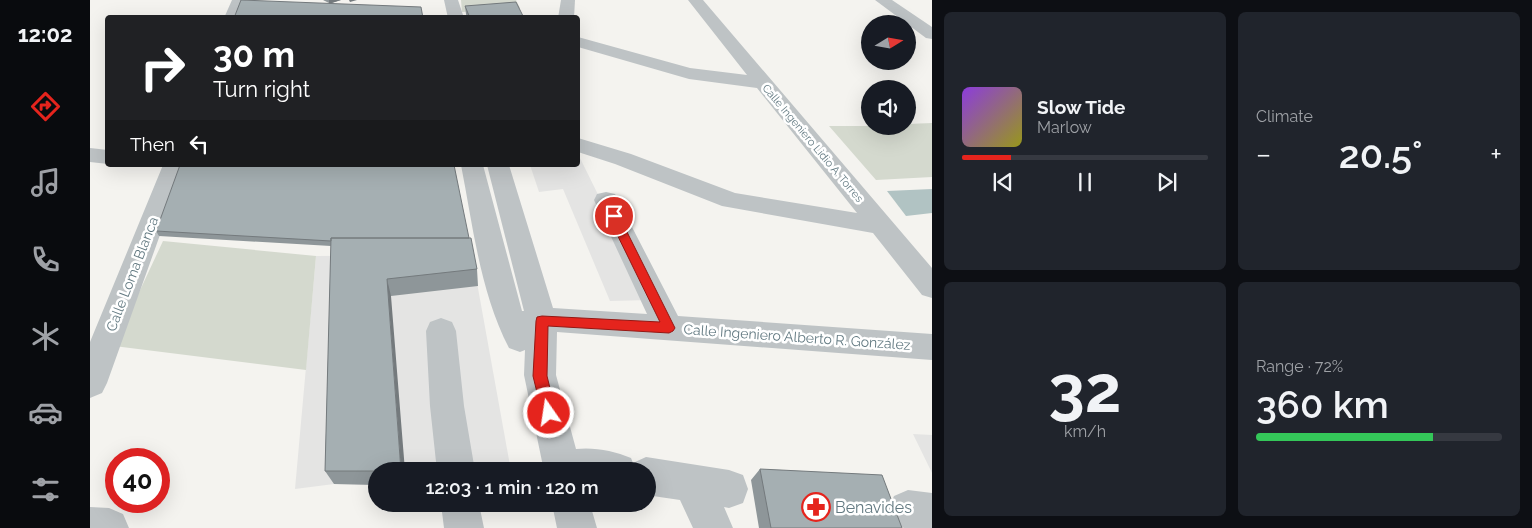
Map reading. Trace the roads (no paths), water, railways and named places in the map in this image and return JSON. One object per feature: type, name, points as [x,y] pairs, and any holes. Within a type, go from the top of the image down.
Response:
[{"type":"street","points":[[233,15],[239,0]]},
{"type":"street","points":[[451,0],[455,15]]},
{"type":"street","points":[[566,15],[568,0]]},
{"type":"street","name":"Calle Ingeniero Lidio A. Torres","points":[[695,0],[932,286]]},
{"type":"street","points":[[882,0],[932,34]]},
{"type":"street","points":[[580,42],[598,46],[650,64],[689,73],[763,83]]},
{"type":"street","points":[[580,146],[623,159],[731,200],[882,226]]},
{"type":"street","points":[[90,155],[105,157]]},
{"type":"street","name":"Calle Loma Blanca","points":[[90,383],[173,167]]},
{"type":"street","points":[[472,167],[503,299],[512,324],[540,376],[560,462]]},
{"type":"street","points":[[499,167],[542,321],[540,376]]},
{"type":"street","points":[[606,200],[669,328]]},
{"type":"street","name":"Calle Ingeniero Alberto R. González","points":[[512,324],[542,321],[932,347]]},
{"type":"street","points":[[441,331],[447,406],[455,462]]},
{"type":"street","points":[[656,478],[729,488]]},
{"type":"street","points":[[692,483],[713,528]]},
{"type":"street","points":[[461,512],[464,528]]},
{"type":"street","points":[[572,512],[576,528]]},
{"type":"street","points":[[90,527],[109,528]]},
{"type":"place","name":"Benavides","points":[[816,507]]}]
